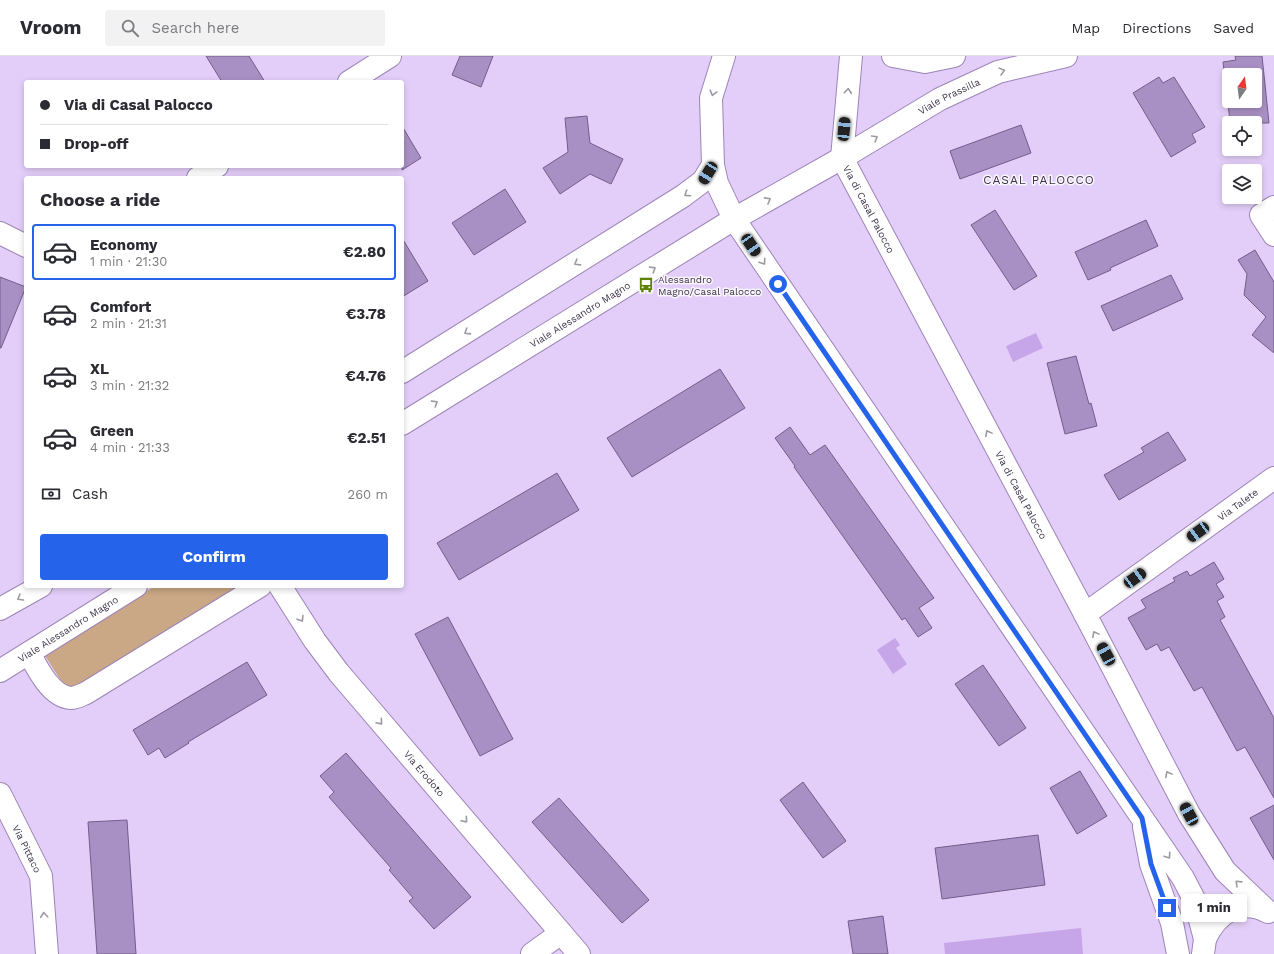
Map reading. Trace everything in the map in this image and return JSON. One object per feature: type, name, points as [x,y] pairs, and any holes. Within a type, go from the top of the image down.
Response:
[{"type":"street","points":[[352,80],[390,56]]},
{"type":"street","points":[[724,56],[711,98],[713,165],[717,183],[734,219],[1183,878],[1195,901],[1204,946]]},
{"type":"street","name":"Via di Casal Palocco","points":[[851,56],[842,158],[1085,614],[1189,814],[1225,872],[1270,913]]},
{"type":"street","points":[[893,56],[925,62],[954,56]]},
{"type":"street","name":"Viale Prassilla","points":[[842,158],[940,99],[998,72],[1066,56]]},
{"type":"street","name":"Viale Alessandro Magno","points":[[404,423],[734,219],[842,158]]},
{"type":"street","points":[[404,371],[684,196],[703,181],[713,165]]},
{"type":"street","points":[[201,176],[214,168]]},
{"type":"street","points":[[1268,211],[1274,235]]},
{"type":"street","points":[[0,233],[24,245]]},
{"type":"street","name":"Via Talete","points":[[1085,614],[1274,478]]},
{"type":"street","points":[[0,610],[38,588]]},
{"type":"street","name":"Viale Alessandro Magno","points":[[0,671],[29,653],[106,593],[127,588]]},
{"type":"street","points":[[29,653],[42,676],[54,690],[66,697],[76,697],[86,693],[257,588]]},
{"type":"street","name":"Via Erodoto","points":[[281,588],[336,670],[579,954]]},
{"type":"street","name":"Via Pittaco","points":[[0,794],[41,876],[47,954]]},
{"type":"street","points":[[1142,818],[1151,864],[1172,923],[1178,954]]},
{"type":"street","points":[[1204,946],[1215,921],[1232,909],[1248,907],[1270,913]]},
{"type":"street","points":[[532,954],[561,933]]},
{"type":"shaded area","points":[[1036,333],[1043,348],[1013,362],[1006,346]]},
{"type":"shaded area","points":[[152,588],[236,588],[68,692],[44,654]]},
{"type":"shaded area","points":[[895,638],[900,645],[896,648],[907,664],[893,674],[877,650]]},
{"type":"shaded area","points":[[1081,928],[1083,954],[945,954],[944,943]]},
{"type":"building","points":[[206,56],[249,56],[264,80],[221,80]]},
{"type":"building","points":[[460,56],[493,56],[481,87],[452,75]]},
{"type":"building","points":[[1235,56],[1262,56],[1269,123],[1262,123],[1262,116],[1229,116],[1228,108],[1262,108],[1262,68],[1224,68],[1223,62],[1236,60]]},
{"type":"building","points":[[1159,77],[1163,83],[1174,77],[1205,127],[1192,134],[1196,142],[1171,157],[1133,93]]},
{"type":"building","points":[[587,116],[590,143],[623,159],[611,184],[590,174],[560,194],[543,168],[568,152],[565,118]]},
{"type":"building","points":[[1021,125],[1031,153],[960,179],[950,151]]},
{"type":"building","points":[[404,129],[421,158],[402,170],[402,168],[404,168]]},
{"type":"building","points":[[505,189],[526,222],[474,255],[452,223]]},
{"type":"building","points":[[995,210],[1037,276],[1014,290],[971,225]]},
{"type":"building","points":[[1146,220],[1158,246],[1088,280],[1075,252]]},
{"type":"building","points":[[404,241],[428,281],[404,296]]},
{"type":"building","points":[[1255,250],[1274,282],[1274,353],[1252,335],[1266,317],[1244,295],[1247,274],[1238,260]]},
{"type":"building","points":[[1171,275],[1183,299],[1113,331],[1101,306]]},
{"type":"building","points":[[0,277],[24,286],[24,292],[0,348]]},
{"type":"building","points":[[1076,356],[1089,404],[1091,403],[1097,426],[1065,434],[1047,363]]},
{"type":"building","points":[[720,369],[745,408],[632,477],[607,438]]},
{"type":"building","points":[[790,427],[810,455],[825,445],[934,598],[919,608],[932,628],[918,637],[905,618],[902,620],[775,438]]},
{"type":"building","points":[[1168,432],[1186,460],[1119,500],[1104,475],[1144,452],[1141,448]]},
{"type":"building","points":[[557,473],[579,510],[459,580],[437,543]]},
{"type":"building","points":[[1214,562],[1224,579],[1216,584],[1224,597],[1217,601],[1225,617],[1220,620],[1274,718],[1274,798],[1245,747],[1237,751],[1202,687],[1194,691],[1169,647],[1161,651],[1157,644],[1146,650],[1128,618],[1146,608],[1141,600],[1175,581],[1173,578],[1187,571],[1190,576]]},
{"type":"building","points":[[448,617],[513,739],[480,756],[415,634]]},
{"type":"building","points":[[247,662],[267,695],[188,742],[189,743],[165,758],[159,748],[148,755],[133,730]]},
{"type":"building","points":[[983,665],[1026,728],[999,746],[955,684]]},
{"type":"building","points":[[346,753],[471,897],[434,929],[409,901],[413,898],[389,870],[391,868],[329,797],[334,792],[320,776]]},
{"type":"building","points":[[1080,771],[1107,816],[1077,834],[1050,788]]},
{"type":"building","points":[[803,782],[846,841],[823,858],[780,800]]},
{"type":"building","points":[[559,798],[649,900],[622,923],[532,822]]},
{"type":"building","points":[[1274,805],[1274,860],[1250,818]]},
{"type":"building","points":[[127,820],[136,954],[97,954],[88,822]]},
{"type":"building","points":[[1038,835],[1045,885],[942,899],[935,848]]},
{"type":"building","points":[[883,916],[888,954],[853,954],[848,921]]},
{"type":"place","name":"Alessandro Magno/Casal Palocco","points":[[646,285]]},
{"type":"district","name":"CASAL PALOCCO","points":[[1039,180]]},
{"type":"route","points":[[778,284],[1142,818],[1151,864],[1167,908]]}]
